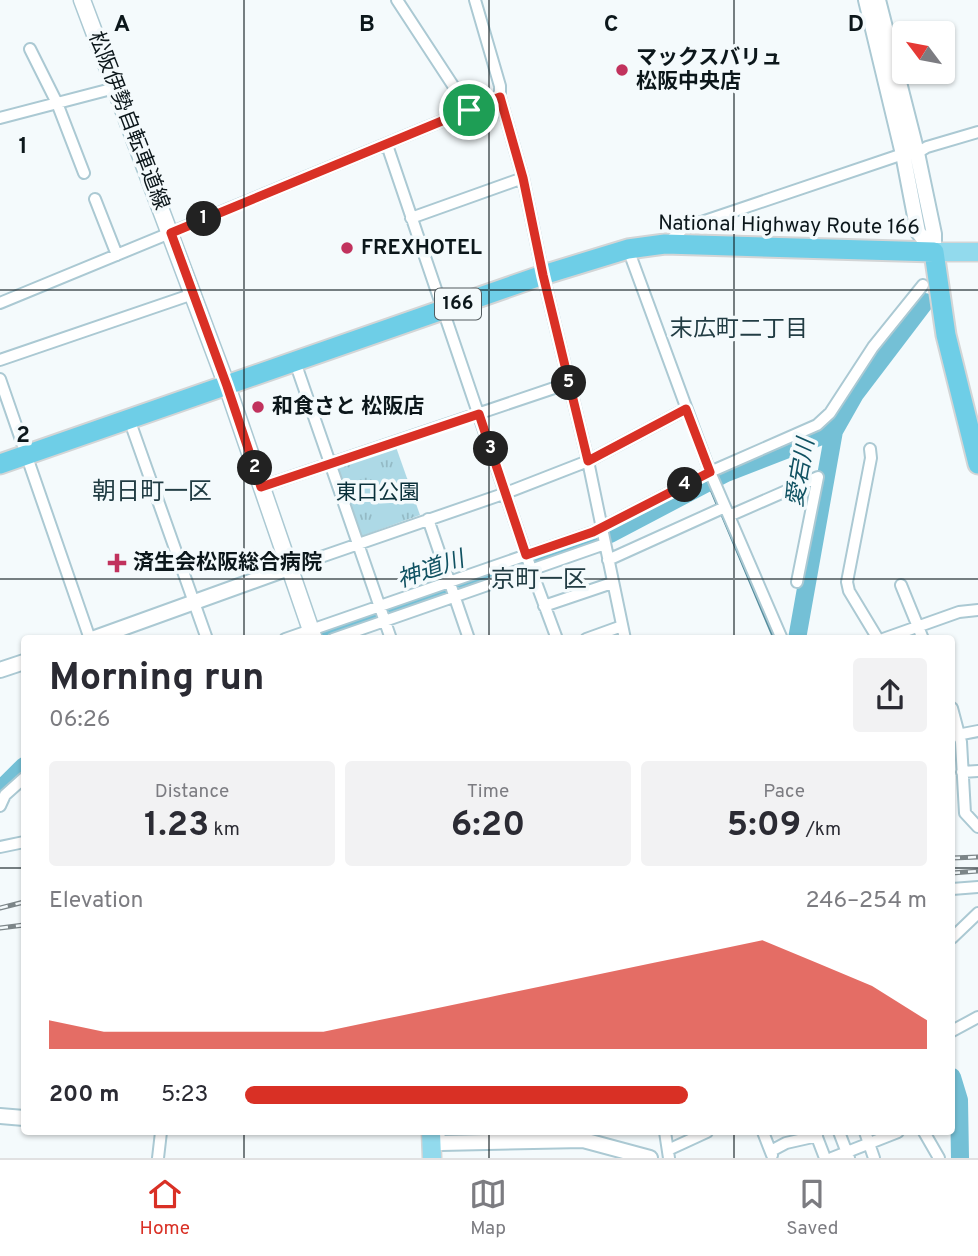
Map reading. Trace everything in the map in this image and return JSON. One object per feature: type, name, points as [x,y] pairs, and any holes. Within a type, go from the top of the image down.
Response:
[{"type":"highway","name":"National Highway Route 166","points":[[0,464],[543,275],[628,249],[665,244],[934,252],[946,335],[975,437],[978,464]]},
{"type":"main road","name":"松阪伊勢自転車道線","points":[[82,0],[227,386],[312,634]]},
{"type":"main road","points":[[934,252],[978,253]]},
{"type":"main road","points":[[432,1135],[432,1158]]},
{"type":"street","points":[[397,0],[469,110]]},
{"type":"street","points":[[475,0],[523,178],[543,275],[588,461],[624,635]]},
{"type":"street","points":[[866,0],[910,153]]},
{"type":"street","points":[[877,0],[910,153],[918,232],[934,252]]},
{"type":"street","points":[[30,49],[57,103],[84,173]]},
{"type":"street","points":[[0,118],[115,88]]},
{"type":"street","points":[[0,303],[500,97]]},
{"type":"street","points":[[665,244],[684,228],[978,132]]},
{"type":"street","points":[[387,145],[555,635]]},
{"type":"street","points":[[411,218],[523,178]]},
{"type":"street","points":[[95,199],[117,255]]},
{"type":"street","points":[[628,249],[723,511],[780,635]]},
{"type":"street","points":[[312,634],[380,606],[601,529],[710,472],[817,425],[824,420],[873,347],[923,285]]},
{"type":"street","points":[[0,360],[193,294]]},
{"type":"street","points":[[295,362],[390,635]]},
{"type":"street","points":[[0,379],[90,635]]},
{"type":"street","points":[[261,487],[569,383]]},
{"type":"street","points":[[102,635],[506,493],[588,461],[686,409]]},
{"type":"street","points":[[129,419],[206,635]]},
{"type":"street","points":[[870,449],[871,458],[846,582],[876,635]]},
{"type":"street","points":[[608,560],[723,511],[818,477],[797,582]]},
{"type":"street","points":[[428,519],[468,635]]},
{"type":"street","points":[[344,635],[605,544]]},
{"type":"street","points":[[544,606],[612,583]]},
{"type":"street","points":[[901,585],[920,633],[958,612],[978,610]]},
{"type":"street","points":[[597,635],[622,626]]},
{"type":"street","points":[[0,670],[21,663]]},
{"type":"street","points":[[978,731],[956,735],[962,772],[957,789],[965,813],[978,827]]},
{"type":"street","points":[[962,772],[978,772]]},
{"type":"street","points":[[0,806],[5,795],[21,781]]},
{"type":"street","points":[[0,847],[21,843]]},
{"type":"street","points":[[955,889],[978,887]]},
{"type":"street","points":[[955,935],[978,914]]},
{"type":"street","points":[[955,1029],[978,1017]]},
{"type":"street","points":[[0,1116],[21,1118]]},
{"type":"street","points":[[158,1158],[161,1135]]},
{"type":"street","points":[[434,1135],[441,1143],[582,1136],[650,1158]]},
{"type":"street","points":[[666,1135],[669,1154],[702,1135]]},
{"type":"street","points":[[764,1135],[772,1155],[786,1143],[817,1136],[825,1158]]},
{"type":"street","points":[[840,1135],[848,1155]]},
{"type":"street","points":[[926,1135],[939,1158]]},
{"type":"street","points":[[832,1158],[848,1155],[867,1138],[874,1158]]},
{"type":"green space","name":"東口公園","points":[[396,447],[420,515],[362,536],[357,533],[336,470],[339,464]]},
{"type":"waterway","name":"愛宕川","points":[[798,635],[834,431],[855,394],[925,302]]},
{"type":"waterway","name":"神道川","points":[[323,635],[610,534],[726,473],[834,431]]},
{"type":"waterway","points":[[708,483],[718,507]]},
{"type":"waterway","points":[[721,513],[772,635]]},
{"type":"waterway","name":"神道川","points":[[0,790],[21,769]]},
{"type":"waterway","name":"愛宕川","points":[[955,1087],[959,1100],[960,1158]]},
{"type":"railway","points":[[955,858],[978,857]]},
{"type":"railway","points":[[955,873],[978,871]]},
{"type":"railway","points":[[0,908],[21,903]]},
{"type":"railway","points":[[0,928],[21,925]]},
{"type":"place","name":"マックスバリュ 松阪中央店","points":[[622,70]]},
{"type":"place","name":"FREXHOTEL","points":[[347,248]]},
{"type":"place","name":"和食さと 松阪店","points":[[258,407]]},
{"type":"place","name":"済生会松阪総合病院","points":[[117,563]]},
{"type":"district","name":"末広町二丁目","points":[[739,330]]},
{"type":"district","name":"朝日町一区","points":[[152,493]]},
{"type":"district","name":"京町一区","points":[[539,581]]},
{"type":"route","points":[[500,97],[523,178],[543,275],[588,461],[686,409],[710,472],[593,532],[526,555],[479,414],[261,487],[171,233],[469,110],[500,97]]}]
